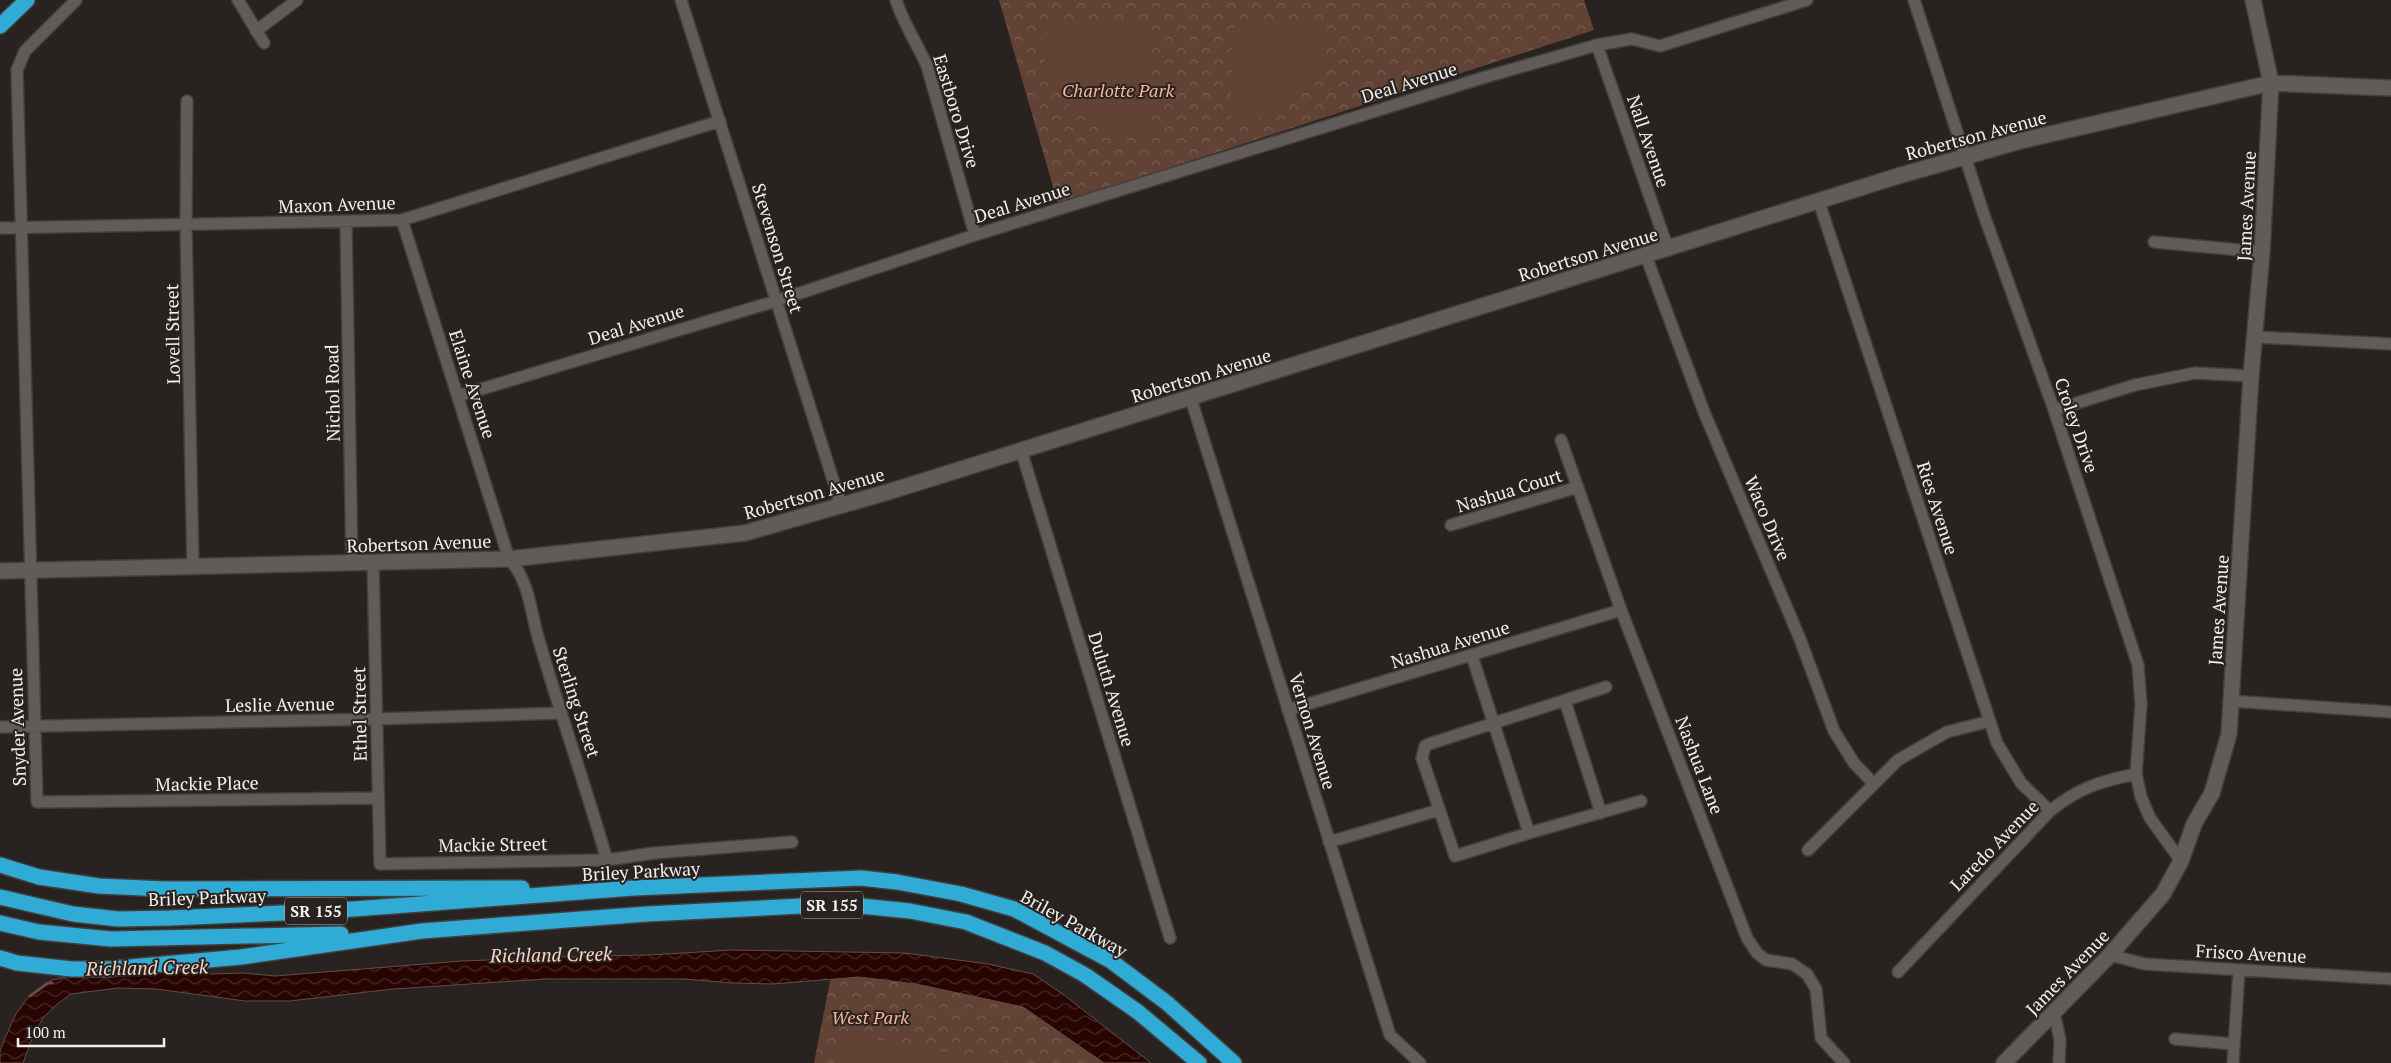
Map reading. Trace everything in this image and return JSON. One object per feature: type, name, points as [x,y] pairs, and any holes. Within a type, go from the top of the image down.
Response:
[{"type":"highway","points":[[0,26],[27,0]]},
{"type":"highway","points":[[0,865],[39,877],[99,886],[165,889],[634,888]]},
{"type":"highway","name":"Briley Parkway","points":[[0,897],[73,914],[118,919],[327,911],[634,888],[861,878],[897,882],[979,899],[1014,909],[1111,961],[1167,1003],[1234,1063]]},
{"type":"highway","name":"SR 155","points":[[0,958],[17,963],[72,969],[108,969],[241,957],[422,931],[647,914],[841,904],[910,911],[966,922],[1045,953],[1085,975],[1138,1012],[1199,1063]]},
{"type":"highway","points":[[0,924],[40,932],[111,939],[210,939],[422,931]]},
{"type":"street","name":"Snyder Avenue","points":[[37,802],[17,70],[25,51],[43,30],[76,0]]},
{"type":"street","points":[[238,0],[264,43]]},
{"type":"street","points":[[256,31],[297,0]]},
{"type":"street","name":"Stevenson Street","points":[[681,0],[841,505]]},
{"type":"street","name":"Eastboro Drive","points":[[896,0],[901,17],[918,45],[929,73],[975,235]]},
{"type":"street","points":[[1766,0],[1770,12]]},
{"type":"street","name":"Deal Avenue","points":[[458,396],[776,301],[975,235],[1482,78],[1598,45],[1632,39],[1660,46],[1807,0]]},
{"type":"street","name":"Croley Drive","points":[[1914,0],[1964,156],[2054,410],[2138,665],[2141,704],[2136,774],[2141,797],[2150,818],[2181,860]]},
{"type":"street","name":"James Avenue","points":[[2004,1063],[2110,955],[2163,894],[2181,860],[2194,824],[2212,793],[2229,734],[2251,376],[2256,337],[2262,252],[2271,82],[2253,0]]},
{"type":"street","name":"Nall Avenue","points":[[1598,45],[1668,249]]},
{"type":"street","name":"Robertson Avenue","points":[[0,571],[193,568],[509,559],[745,533],[1191,399],[1425,323],[1964,156],[2271,82],[2391,88]]},
{"type":"street","name":"Lovell Street","points":[[187,100],[186,225],[193,568]]},
{"type":"street","name":"Maxon Avenue","points":[[0,228],[402,220],[720,121]]},
{"type":"street","name":"Ries Avenue","points":[[1819,202],[1990,721],[2007,762],[2022,783],[2050,811]]},
{"type":"street","name":"Elaine Avenue","points":[[402,220],[509,559]]},
{"type":"street","name":"Nichol Road","points":[[346,222],[352,564]]},
{"type":"street","points":[[2154,242],[2262,252]]},
{"type":"street","name":"Waco Drive","points":[[1646,256],[1704,412],[1800,639],[1834,731],[1854,763],[1873,783]]},
{"type":"street","points":[[2256,337],[2391,344]]},
{"type":"street","points":[[2054,410],[2135,384],[2195,373],[2251,376]]},
{"type":"street","name":"Vernon Avenue","points":[[1191,399],[1390,1035],[1420,1063]]},
{"type":"street","name":"Nashua Lane","points":[[1561,440],[1621,610],[1747,938],[1766,960],[1792,964],[1807,974],[1816,989],[1821,1038],[1844,1063]]},
{"type":"street","name":"Duluth Avenue","points":[[1021,450],[1170,938]]},
{"type":"street","name":"Nashua Court","points":[[1451,525],[1578,487]]},
{"type":"street","name":"Sterling Street","points":[[509,559],[520,572],[561,712],[586,785],[606,860]]},
{"type":"street","name":"Ethel Street","points":[[373,563],[380,864]]},
{"type":"street","name":"Nashua Avenue","points":[[1288,710],[1621,610]]},
{"type":"street","points":[[1472,656],[1529,833]]},
{"type":"street","points":[[1606,688],[1426,746],[1422,758],[1454,856],[1641,801]]},
{"type":"street","points":[[1565,701],[1601,813]]},
{"type":"street","points":[[2231,701],[2391,712]]},
{"type":"street","name":"Leslie Avenue","points":[[0,727],[377,719],[561,712]]},
{"type":"street","points":[[1808,850],[1898,760],[1946,732],[1990,721]]},
{"type":"street","name":"Laredo Avenue","points":[[1898,972],[2050,811],[2067,797],[2103,780],[2136,774]]},
{"type":"street","name":"Mackie Place","points":[[37,802],[378,798]]},
{"type":"street","points":[[1330,842],[1439,810]]},
{"type":"street","name":"Mackie Street","points":[[380,864],[606,860],[792,842]]},
{"type":"street","name":"Frisco Avenue","points":[[2110,955],[2145,964],[2391,978]]},
{"type":"street","points":[[2233,1063],[2238,970]]},
{"type":"street","points":[[2054,1012],[2060,1033],[2059,1063]]},
{"type":"street","points":[[2176,1039],[2234,1044]]},
{"type":"green space","name":"Charlotte Park","points":[[999,0],[1584,0],[1594,30],[1058,204]]},
{"type":"green space","points":[[1148,23],[1153,30],[1147,138],[1123,134],[1102,127],[1084,117],[1069,105],[1057,90],[1048,71],[1042,50],[1040,26]]},
{"type":"green space","points":[[1236,25],[1327,26],[1323,60],[1319,71],[1304,93],[1294,102],[1270,115],[1257,119],[1231,119],[1232,30]]},
{"type":"green space","name":"West Park","points":[[832,971],[1035,1004],[1120,1063],[814,1063]]},
{"type":"green space","points":[[849,1035],[1015,1063],[834,1063],[838,1038]]},
{"type":"water","points":[[732,950],[905,953],[988,964],[1033,974],[1064,995],[1151,1063],[1104,1063],[1023,1007],[916,984],[859,977],[773,984],[684,979],[546,979],[393,989],[290,1001],[245,1001],[156,989],[118,988],[71,994],[43,1018],[34,1033],[23,1063],[0,1063],[0,1051],[5,1038],[16,1014],[29,996],[52,980],[87,973],[170,969],[212,974],[243,973],[275,976],[462,961],[649,955]]},
{"type":"waterway","name":"Richland Creek","points":[[30,996],[48,983],[52,983]]}]
